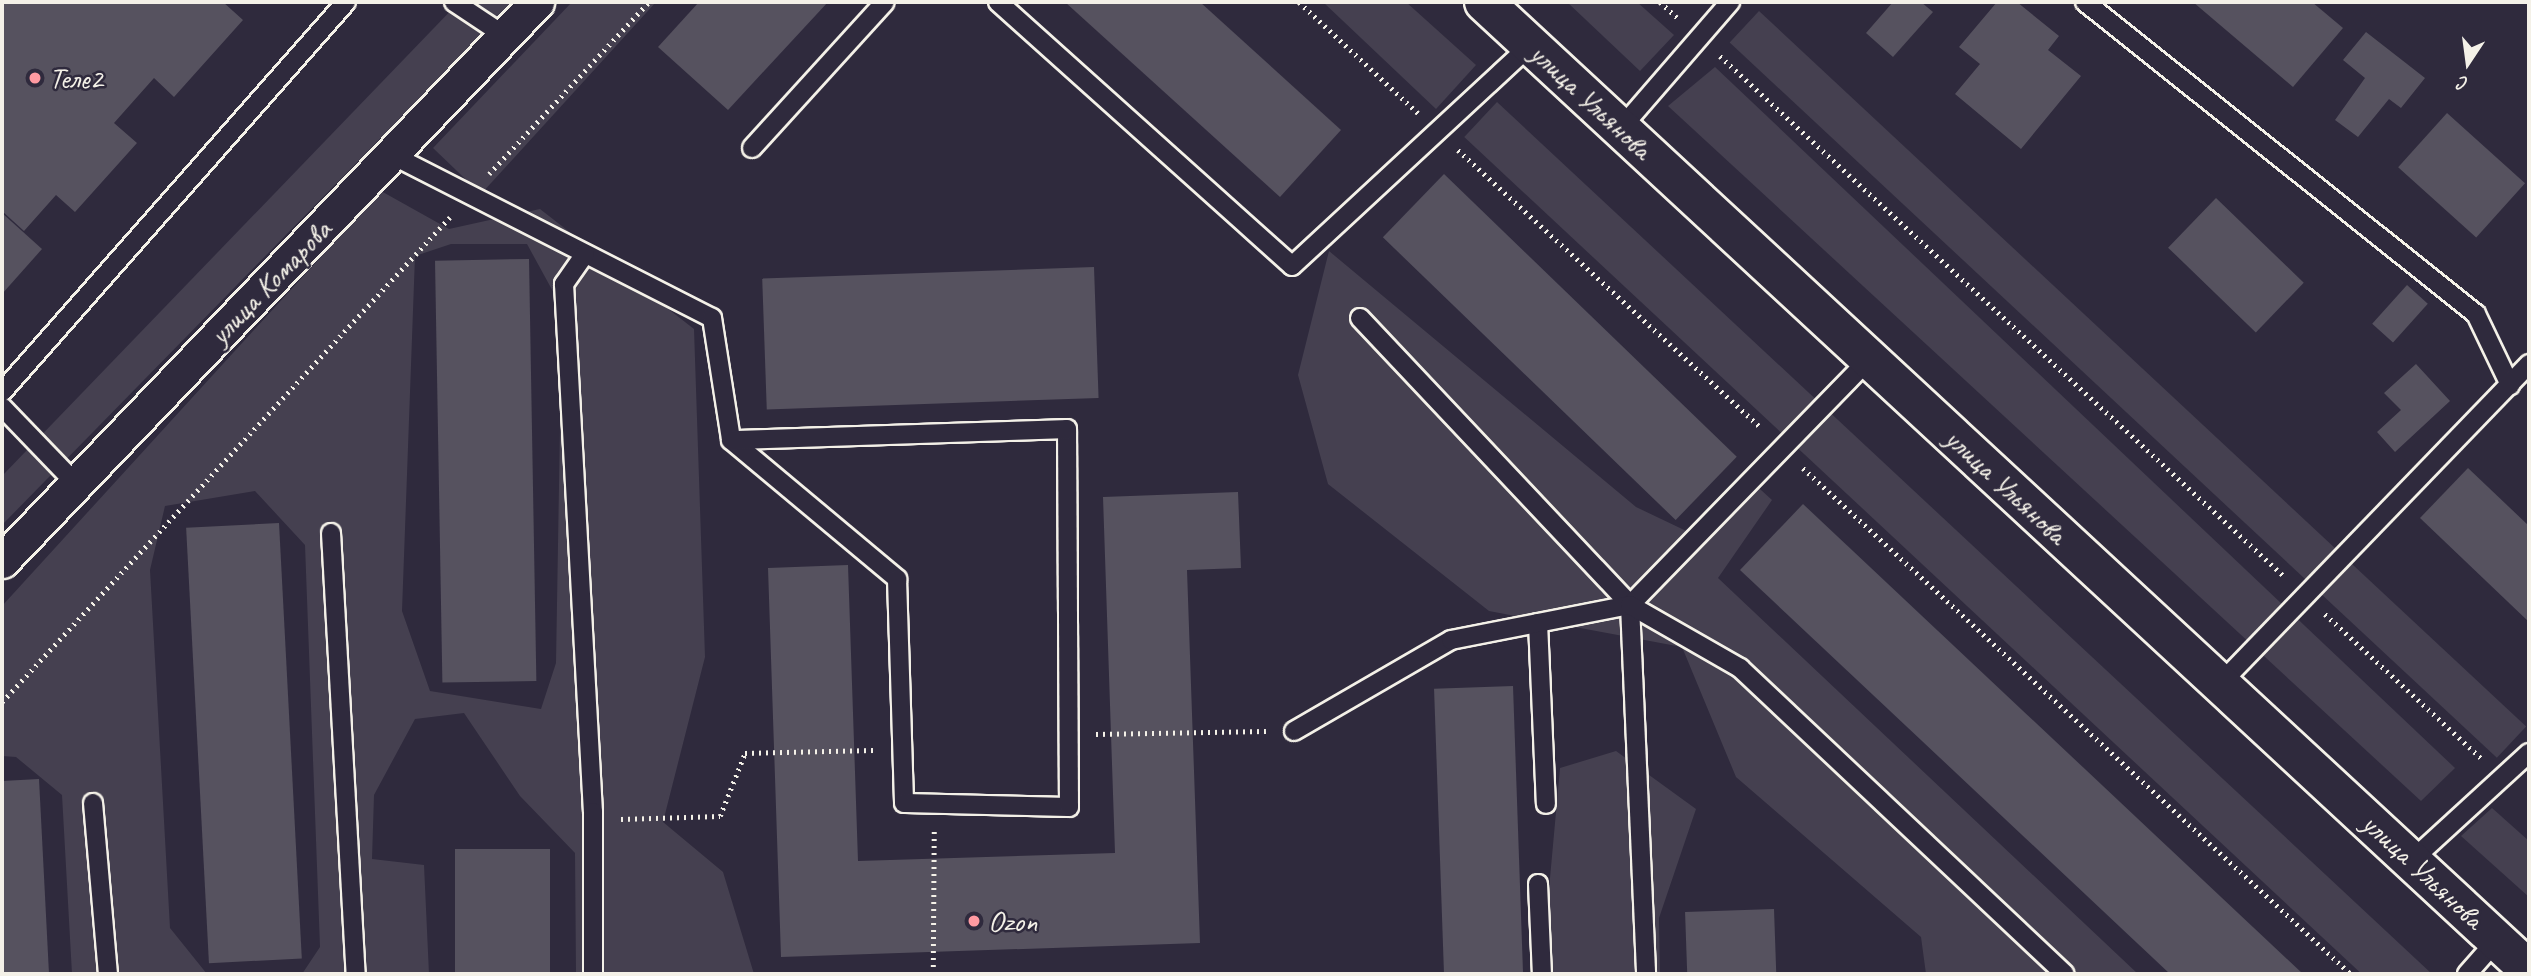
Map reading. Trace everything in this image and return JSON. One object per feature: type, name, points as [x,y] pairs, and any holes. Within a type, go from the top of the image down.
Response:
[{"type":"main road","name":"улица Ульянова","points":[[1484,2],[2529,970]]},
{"type":"street","name":"улица Комарова","points":[[2,561],[537,2]]},
{"type":"lane","points":[[2,392],[346,2]]},
{"type":"lane","points":[[454,2],[505,36]]},
{"type":"lane","points":[[752,148],[885,2]]},
{"type":"lane","points":[[999,2],[1292,267],[1531,46]]},
{"type":"lane","points":[[1621,128],[1730,2]]},
{"type":"lane","points":[[2085,2],[2476,314],[2510,385]]},
{"type":"lane","points":[[392,155],[712,318],[731,440],[897,579],[904,803],[1069,807],[1067,429],[731,440]]},
{"type":"lane","points":[[585,254],[564,284],[593,820],[593,974]]},
{"type":"lane","points":[[1360,318],[1630,605],[1740,668],[2065,974]]},
{"type":"lane","points":[[1294,731],[1451,640],[1630,605],[1869,359]]},
{"type":"lane","points":[[2220,684],[2529,364]]},
{"type":"lane","points":[[2,407],[76,484]]},
{"type":"lane","points":[[331,533],[356,974]]},
{"type":"lane","points":[[1630,605],[1646,974]]},
{"type":"lane","points":[[1538,623],[1546,804]]},
{"type":"lane","points":[[2411,861],[2529,753]]},
{"type":"lane","points":[[93,803],[108,974]]},
{"type":"lane","points":[[1538,884],[1542,974]]},
{"type":"lane","points":[[2468,974],[2497,940]]},
{"type":"path","points":[[2,702],[649,2]]},
{"type":"path","points":[[1299,2],[2351,974]]},
{"type":"path","points":[[1660,2],[2502,778]]},
{"type":"path","points":[[1069,735],[1294,731]]},
{"type":"path","points":[[593,820],[720,816],[745,753],[902,750]]},
{"type":"path","points":[[933,974],[934,804]]},
{"type":"shaded area","points":[[459,2],[514,2],[2,525],[2,476]]},
{"type":"shaded area","points":[[572,2],[656,2],[481,194],[433,148]]},
{"type":"shaded area","points":[[1323,2],[1406,2],[1476,65],[1436,109]]},
{"type":"shaded area","points":[[1567,2],[1637,2],[1674,35],[1640,71]]},
{"type":"shaded area","points":[[1759,11],[2526,726],[2497,758],[1730,42]]},
{"type":"shaded area","points":[[1715,67],[2455,768],[2421,801],[1668,106]]},
{"type":"shaded area","points":[[1497,102],[2432,974],[2362,974],[1464,137]]},
{"type":"shaded area","points":[[381,191],[449,229],[540,209],[694,329],[705,657],[663,822],[723,872],[754,974],[576,974],[575,853],[520,796],[464,713],[415,719],[374,795],[372,859],[424,865],[429,974],[302,974],[320,947],[305,545],[255,491],[165,506],[150,570],[170,928],[207,974],[72,974],[62,795],[16,757],[2,756],[2,606]],"holes":[[[451,244],[527,244],[562,308],[556,663],[541,709],[430,691],[402,611],[415,256]]]},
{"type":"shaded area","points":[[1329,251],[1636,507],[1701,538],[1750,480],[1772,500],[1718,578],[2138,974],[1926,974],[1921,937],[1736,777],[1682,647],[1489,611],[1328,484],[1298,375]]},
{"type":"shaded area","points":[[1616,751],[1696,809],[1659,918],[1660,974],[1549,974],[1545,933],[1560,768]]},
{"type":"shaded area","points":[[2492,808],[2529,841],[2529,897],[2461,836]]},
{"type":"building","points":[[2,2],[223,2],[243,20],[174,97],[154,78],[114,123],[137,143],[75,212],[56,195],[24,231],[2,211]]},
{"type":"building","points":[[699,2],[828,2],[728,110],[658,47]]},
{"type":"building","points":[[1065,2],[1200,2],[1341,130],[1280,197]]},
{"type":"building","points":[[1893,2],[1921,2],[1933,12],[1893,57],[1866,33]]},
{"type":"building","points":[[1997,2],[2017,2],[2059,36],[2048,50],[2081,76],[2021,149],[1955,94],[1980,64],[1959,47]]},
{"type":"building","points":[[2193,2],[2312,2],[2343,28],[2293,87]]},
{"type":"building","points":[[2366,32],[2425,78],[2401,108],[2389,99],[2358,137],[2335,120],[2365,78],[2343,60]]},
{"type":"building","points":[[2447,113],[2525,183],[2476,238],[2398,167]]},
{"type":"building","points":[[1444,174],[1737,457],[1676,520],[1383,237]]},
{"type":"building","points":[[2216,198],[2304,283],[2256,332],[2168,248]]},
{"type":"building","points":[[2,213],[42,249],[2,294]]},
{"type":"building","points":[[529,259],[536,681],[442,683],[435,261]]},
{"type":"building","points":[[1094,267],[1099,398],[767,410],[762,279]]},
{"type":"building","points":[[2407,285],[2428,304],[2393,342],[2372,324]]},
{"type":"building","points":[[2416,364],[2450,401],[2395,452],[2377,432],[2401,410],[2384,393]]},
{"type":"building","points":[[2468,468],[2529,526],[2529,622],[2420,518]]},
{"type":"building","points":[[1238,492],[1241,568],[1187,570],[1200,943],[781,957],[768,568],[848,565],[858,861],[1115,853],[1103,497]]},
{"type":"building","points":[[1803,504],[2303,974],[2170,974],[1740,570]]},
{"type":"building","points":[[279,523],[302,958],[209,963],[186,528]]},
{"type":"building","points":[[1513,686],[1523,974],[1444,974],[1434,689]]},
{"type":"building","points":[[39,779],[49,974],[2,974],[2,781]]},
{"type":"building","points":[[455,849],[550,849],[550,974],[455,974]]},
{"type":"building","points":[[1774,909],[1776,974],[1687,974],[1685,912]]},
{"type":"place","name":"Теле2","points":[[35,78]]},
{"type":"place","name":"Ozon","points":[[974,921]]}]
